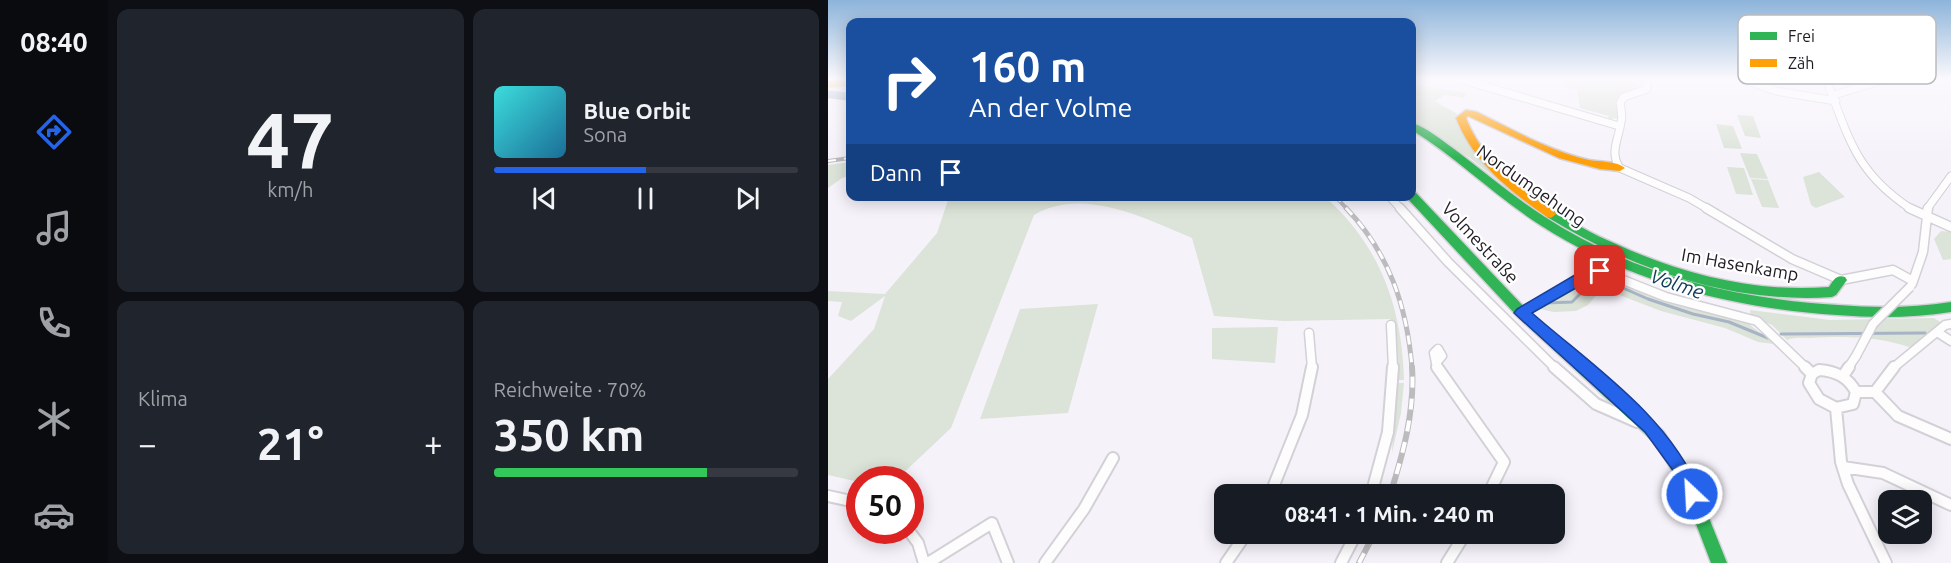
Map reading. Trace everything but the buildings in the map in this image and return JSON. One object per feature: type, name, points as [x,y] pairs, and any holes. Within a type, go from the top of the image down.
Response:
[{"type":"main road","name":"Im Hasenkamp","points":[[1620,168],[1606,168],[1562,155],[1471,113],[1462,115],[1460,120],[1489,164],[1517,190],[1569,225],[1630,256],[1689,277],[1790,294],[1832,292],[1840,280]]},
{"type":"main road","name":"Nordumgehung","points":[[1416,128],[1436,141],[1517,203],[1569,237],[1606,257],[1667,281],[1750,301],[1813,310],[1929,312],[1951,307]]},
{"type":"main road","name":"Volmestraße","points":[[1416,200],[1522,313],[1651,427],[1686,478],[1719,563]]},
{"type":"street","points":[[1549,105],[1619,126]]},
{"type":"street","points":[[1622,105],[1622,118],[1614,151],[1616,165],[1620,168],[1689,198],[1792,259],[1840,280],[1893,270],[1911,284]]},
{"type":"street","points":[[1838,105],[1855,154],[1863,165],[1903,204],[1926,218],[1951,227]]},
{"type":"street","points":[[1843,376],[1873,324],[1911,284],[1923,252],[1927,209],[1951,176]]},
{"type":"street","points":[[1393,201],[1448,262],[1570,383],[1596,404],[1651,427]]},
{"type":"street","points":[[1522,313],[1585,276],[1600,271],[1666,297],[1752,320],[1766,328],[1812,374]]},
{"type":"street","points":[[1374,484],[1391,421],[1394,359],[1391,325]]},
{"type":"street","points":[[1875,392],[1888,372],[1942,326],[1951,341]]},
{"type":"street","points":[[1276,484],[1285,465],[1302,414],[1311,360],[1312,343],[1309,333]]},
{"type":"street","points":[[1436,363],[1504,462],[1493,484]]},
{"type":"street","points":[[1812,374],[1825,370],[1843,376],[1856,392]]},
{"type":"street","points":[[1812,374],[1809,383],[1814,393],[1825,403],[1836,408],[1853,404],[1856,392]]},
{"type":"street","points":[[1856,392],[1875,392]]},
{"type":"street","points":[[1875,392],[1883,402],[1914,425],[1951,439]]},
{"type":"street","points":[[1836,408],[1843,466],[1855,503],[1886,563]]},
{"type":"street","points":[[1045,563],[1083,509],[1113,458]]},
{"type":"street","points":[[1843,466],[1853,465],[1925,490],[1951,505]]},
{"type":"street","points":[[828,496],[846,500]]},
{"type":"street","points":[[918,544],[926,563],[993,523],[1008,563]]},
{"type":"street","points":[[1226,563],[1239,544]]},
{"type":"street","points":[[1341,563],[1351,544]]},
{"type":"street","points":[[1446,563],[1458,544]]},
{"type":"shaded area","points":[[1416,105],[1442,105],[1456,113],[1468,134],[1521,199],[1470,158],[1416,124]]},
{"type":"shaded area","points":[[1580,105],[1623,105],[1622,118],[1607,119],[1609,116],[1580,108]]},
{"type":"shaded area","points":[[1737,115],[1753,116],[1761,138],[1745,136]]},
{"type":"shaded area","points":[[1716,124],[1733,126],[1742,149],[1724,148]]},
{"type":"shaded area","points":[[1740,153],[1757,154],[1768,179],[1750,178]]},
{"type":"shaded area","points":[[846,163],[846,177],[828,188],[828,165]]},
{"type":"shaded area","points":[[1727,167],[1744,168],[1753,195],[1736,194]]},
{"type":"shaded area","points":[[1819,172],[1845,197],[1816,208],[1811,205],[1803,177]]},
{"type":"shaded area","points":[[1751,179],[1768,180],[1779,208],[1762,207]]},
{"type":"shaded area","points":[[948,201],[1329,201],[1360,235],[1384,279],[1399,327],[1404,380],[1395,380],[1391,319],[1284,321],[1214,316],[1192,238],[1114,208],[1073,204],[1053,207],[1034,215],[951,428],[911,466],[846,466],[846,479],[828,475],[828,379],[874,329],[885,296],[851,321],[838,316],[842,302],[828,301],[828,291],[885,294],[937,233]]},
{"type":"shaded area","points":[[1941,231],[1951,232],[1951,259],[1943,260],[1934,239]]},
{"type":"shaded area","points":[[1596,277],[1615,281],[1653,297],[1749,324],[1774,344],[1758,342],[1725,328],[1661,311],[1609,291],[1597,294],[1588,305],[1576,311],[1554,312],[1540,309]]},
{"type":"shaded area","points":[[1098,304],[1068,413],[980,419],[1020,309]]},
{"type":"shaded area","points":[[1750,310],[1830,320],[1934,318],[1945,325],[1915,349],[1863,338],[1792,338],[1787,340],[1772,325],[1751,316]]},
{"type":"shaded area","points":[[1278,327],[1275,363],[1212,359],[1212,328]]},
{"type":"shaded area","points":[[1395,383],[1404,383],[1401,413],[1392,453]]},
{"type":"waterway","name":"Volme","points":[[1546,303],[1572,302],[1591,283],[1614,284],[1648,299],[1693,314],[1729,322],[1768,338]]},
{"type":"waterway","name":"Volme","points":[[1781,334],[1925,333]]},
{"type":"railway","points":[[828,161],[846,159]]},
{"type":"railway","points":[[1340,201],[1347,209]]},
{"type":"railway","points":[[1346,208],[1374,243],[1393,282],[1406,323],[1412,368]]},
{"type":"railway","points":[[1393,484],[1410,416],[1412,368]]},
{"type":"railway","points":[[1359,563],[1369,544]]},
{"type":"traffic: fast","points":[[1416,128],[1446,148],[1544,222],[1579,243],[1653,275],[1731,297],[1770,304],[1864,312],[1951,307]]},
{"type":"traffic: fast","points":[[1416,200],[1522,313],[1658,436],[1686,478],[1719,563]]},
{"type":"traffic: fast","points":[[1551,214],[1579,231],[1648,262],[1725,285],[1764,292],[1800,294],[1832,292],[1841,280]]},
{"type":"traffic: slow","points":[[1551,214],[1524,195],[1486,161],[1467,133],[1461,118],[1466,113],[1474,114],[1563,155],[1581,161],[1620,168]]},
{"type":"route","points":[[1600,271],[1585,276],[1522,313],[1555,345],[1651,427],[1678,464],[1692,494]]}]
